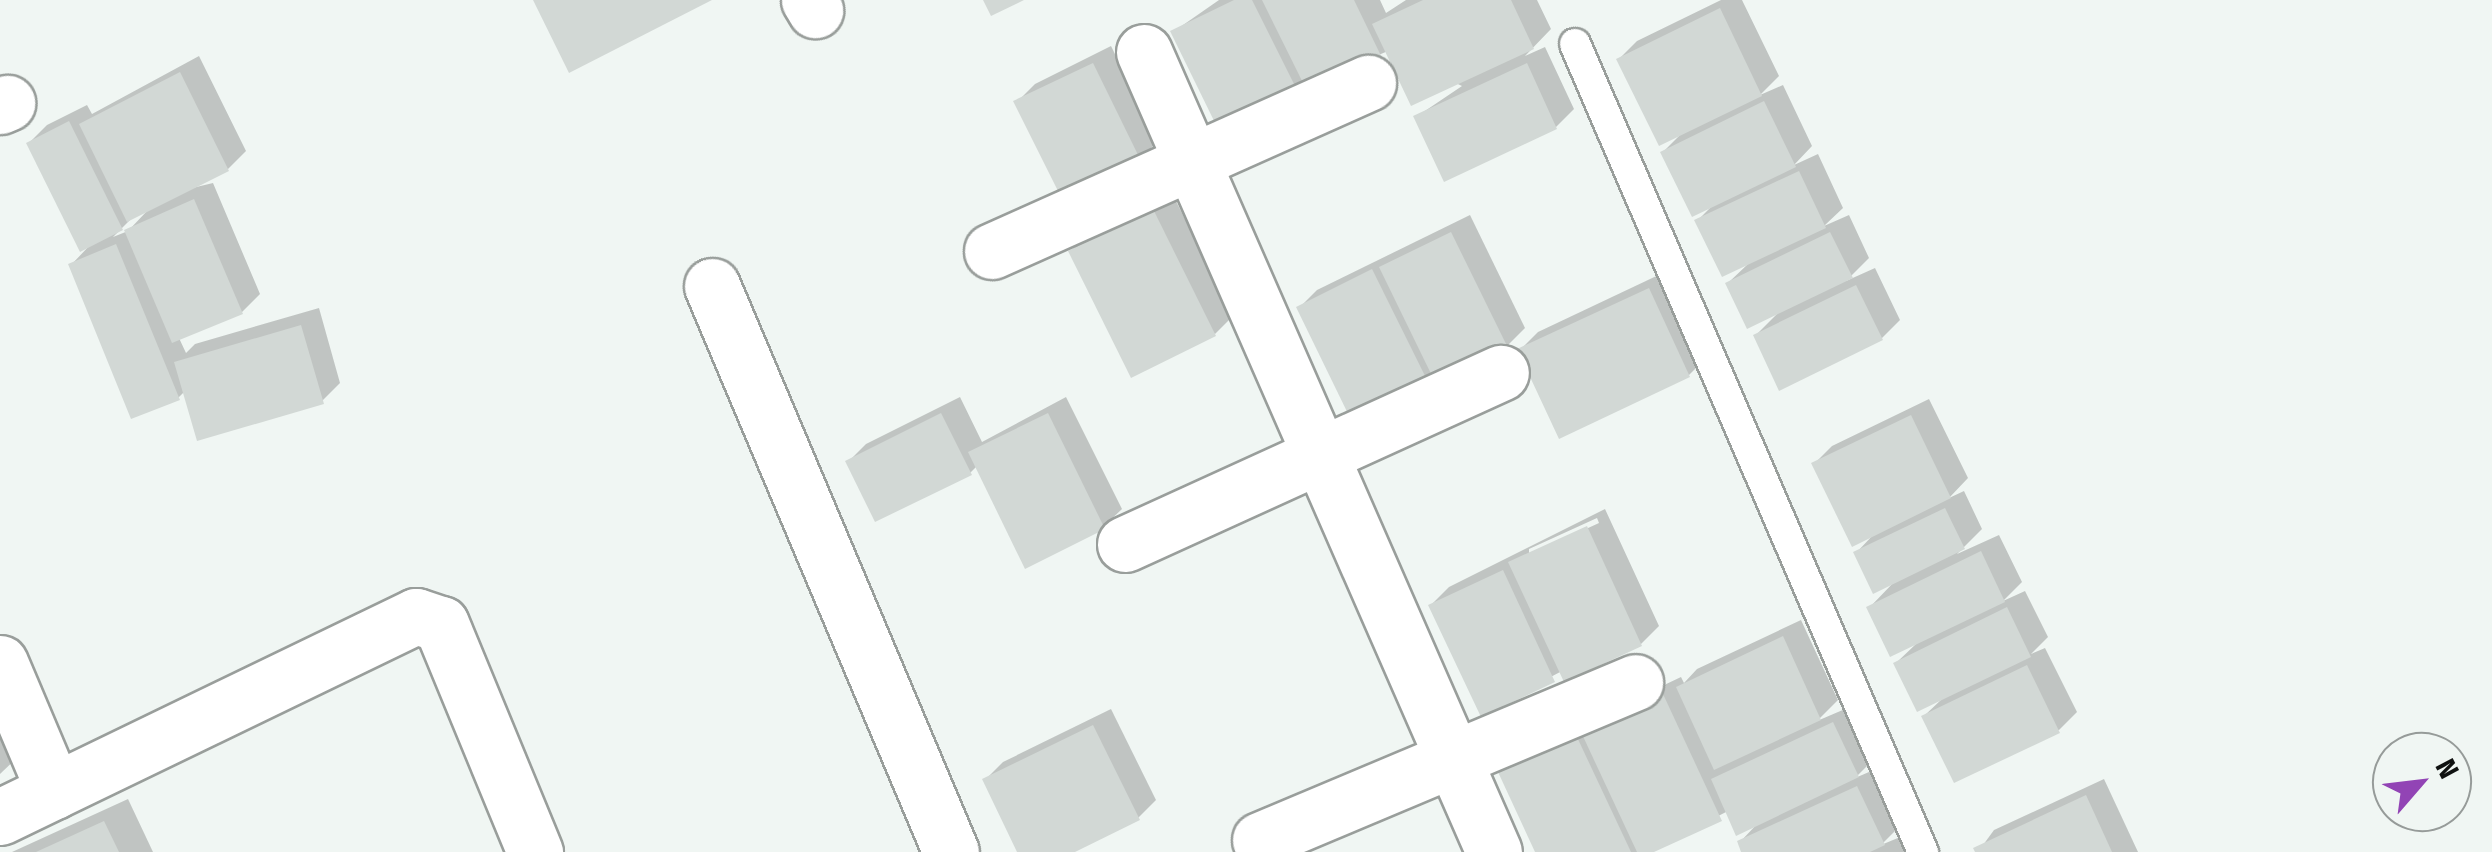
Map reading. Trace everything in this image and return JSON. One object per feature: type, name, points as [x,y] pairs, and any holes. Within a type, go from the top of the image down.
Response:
[{"type":"street","points":[[1144,52],[1494,852]]},
{"type":"street","points":[[992,251],[1368,83]]},
{"type":"street","points":[[712,286],[952,852]]},
{"type":"street","points":[[1125,544],[1501,373]]},
{"type":"street","points":[[0,818],[416,616],[441,624],[535,852]]},
{"type":"street","points":[[0,663],[54,791]]},
{"type":"street","points":[[1260,840],[1635,682]]},
{"type":"lane","points":[[1575,44],[1923,852]]},
{"type":"building","points":[[533,0],[712,0],[569,73]]},
{"type":"building","points":[[983,0],[1024,0],[991,16]]},
{"type":"building","points":[[1234,0],[1252,0],[1298,92],[1219,131],[1170,31]]},
{"type":"building","points":[[1262,0],[1354,0],[1383,60],[1309,95]]},
{"type":"building","points":[[1423,0],[1511,0],[1534,49],[1411,106],[1372,24]]},
{"type":"building","points":[[1720,8],[1762,96],[1659,146],[1616,59]]},
{"type":"building","points":[[1093,63],[1141,161],[1062,199],[1013,101]]},
{"type":"building","points":[[1527,63],[1557,129],[1444,182],[1413,116]]},
{"type":"building","points":[[180,72],[229,171],[127,222],[79,124]]},
{"type":"building","points":[[1764,101],[1796,167],[1692,217],[1660,152]]},
{"type":"building","points":[[69,121],[123,230],[80,252],[26,143]]},
{"type":"building","points":[[1799,171],[1826,228],[1722,277],[1694,220]]},
{"type":"building","points":[[194,199],[243,314],[172,343],[124,230]]},
{"type":"building","points":[[1153,209],[1216,336],[1131,378],[1068,251]]},
{"type":"building","points":[[1451,232],[1508,348],[1436,384],[1379,267]]},
{"type":"building","points":[[1830,232],[1853,278],[1747,329],[1725,283]]},
{"type":"building","points":[[116,244],[180,400],[131,419],[68,264]]},
{"type":"building","points":[[1372,269],[1431,388],[1354,426],[1296,307]]},
{"type":"building","points":[[1856,285],[1883,340],[1779,391],[1753,335]]},
{"type":"building","points":[[1649,288],[1690,377],[1559,439],[1517,349]]},
{"type":"building","points":[[301,325],[324,404],[197,441],[174,362]]},
{"type":"building","points":[[941,413],[972,475],[875,522],[845,461]]},
{"type":"building","points":[[1048,413],[1105,529],[1025,569],[968,452]]},
{"type":"building","points":[[1911,415],[1951,498],[1852,547],[1811,463]]},
{"type":"building","points":[[1945,508],[1965,549],[1873,594],[1853,552]]},
{"type":"building","points":[[1587,526],[1642,646],[1564,682],[1508,562]]},
{"type":"building","points":[[1981,551],[2005,602],[1890,657],[1866,607]]},
{"type":"building","points":[[1503,570],[1555,682],[1481,717],[1428,605]]},
{"type":"building","points":[[2007,607],[2031,657],[1917,712],[1893,663]]},
{"type":"building","points":[[1783,636],[1821,720],[1714,770],[1676,687]]},
{"type":"building","points":[[2027,665],[2060,733],[1954,783],[1921,716]]},
{"type":"building","points":[[1663,694],[1722,821],[1654,852],[1637,852],[1581,732]]},
{"type":"building","points":[[1833,722],[1859,777],[1736,836],[1711,779]]},
{"type":"building","points":[[1093,725],[1140,820],[1075,852],[1017,852],[982,779]]},
{"type":"building","points":[[1576,735],[1631,852],[1535,852],[1498,772]]},
{"type":"building","points":[[1857,786],[1885,845],[1870,852],[1741,852],[1737,841]]},
{"type":"building","points":[[2086,795],[2112,852],[1975,852],[1973,848]]},
{"type":"building","points":[[104,821],[119,852],[36,852]]}]
